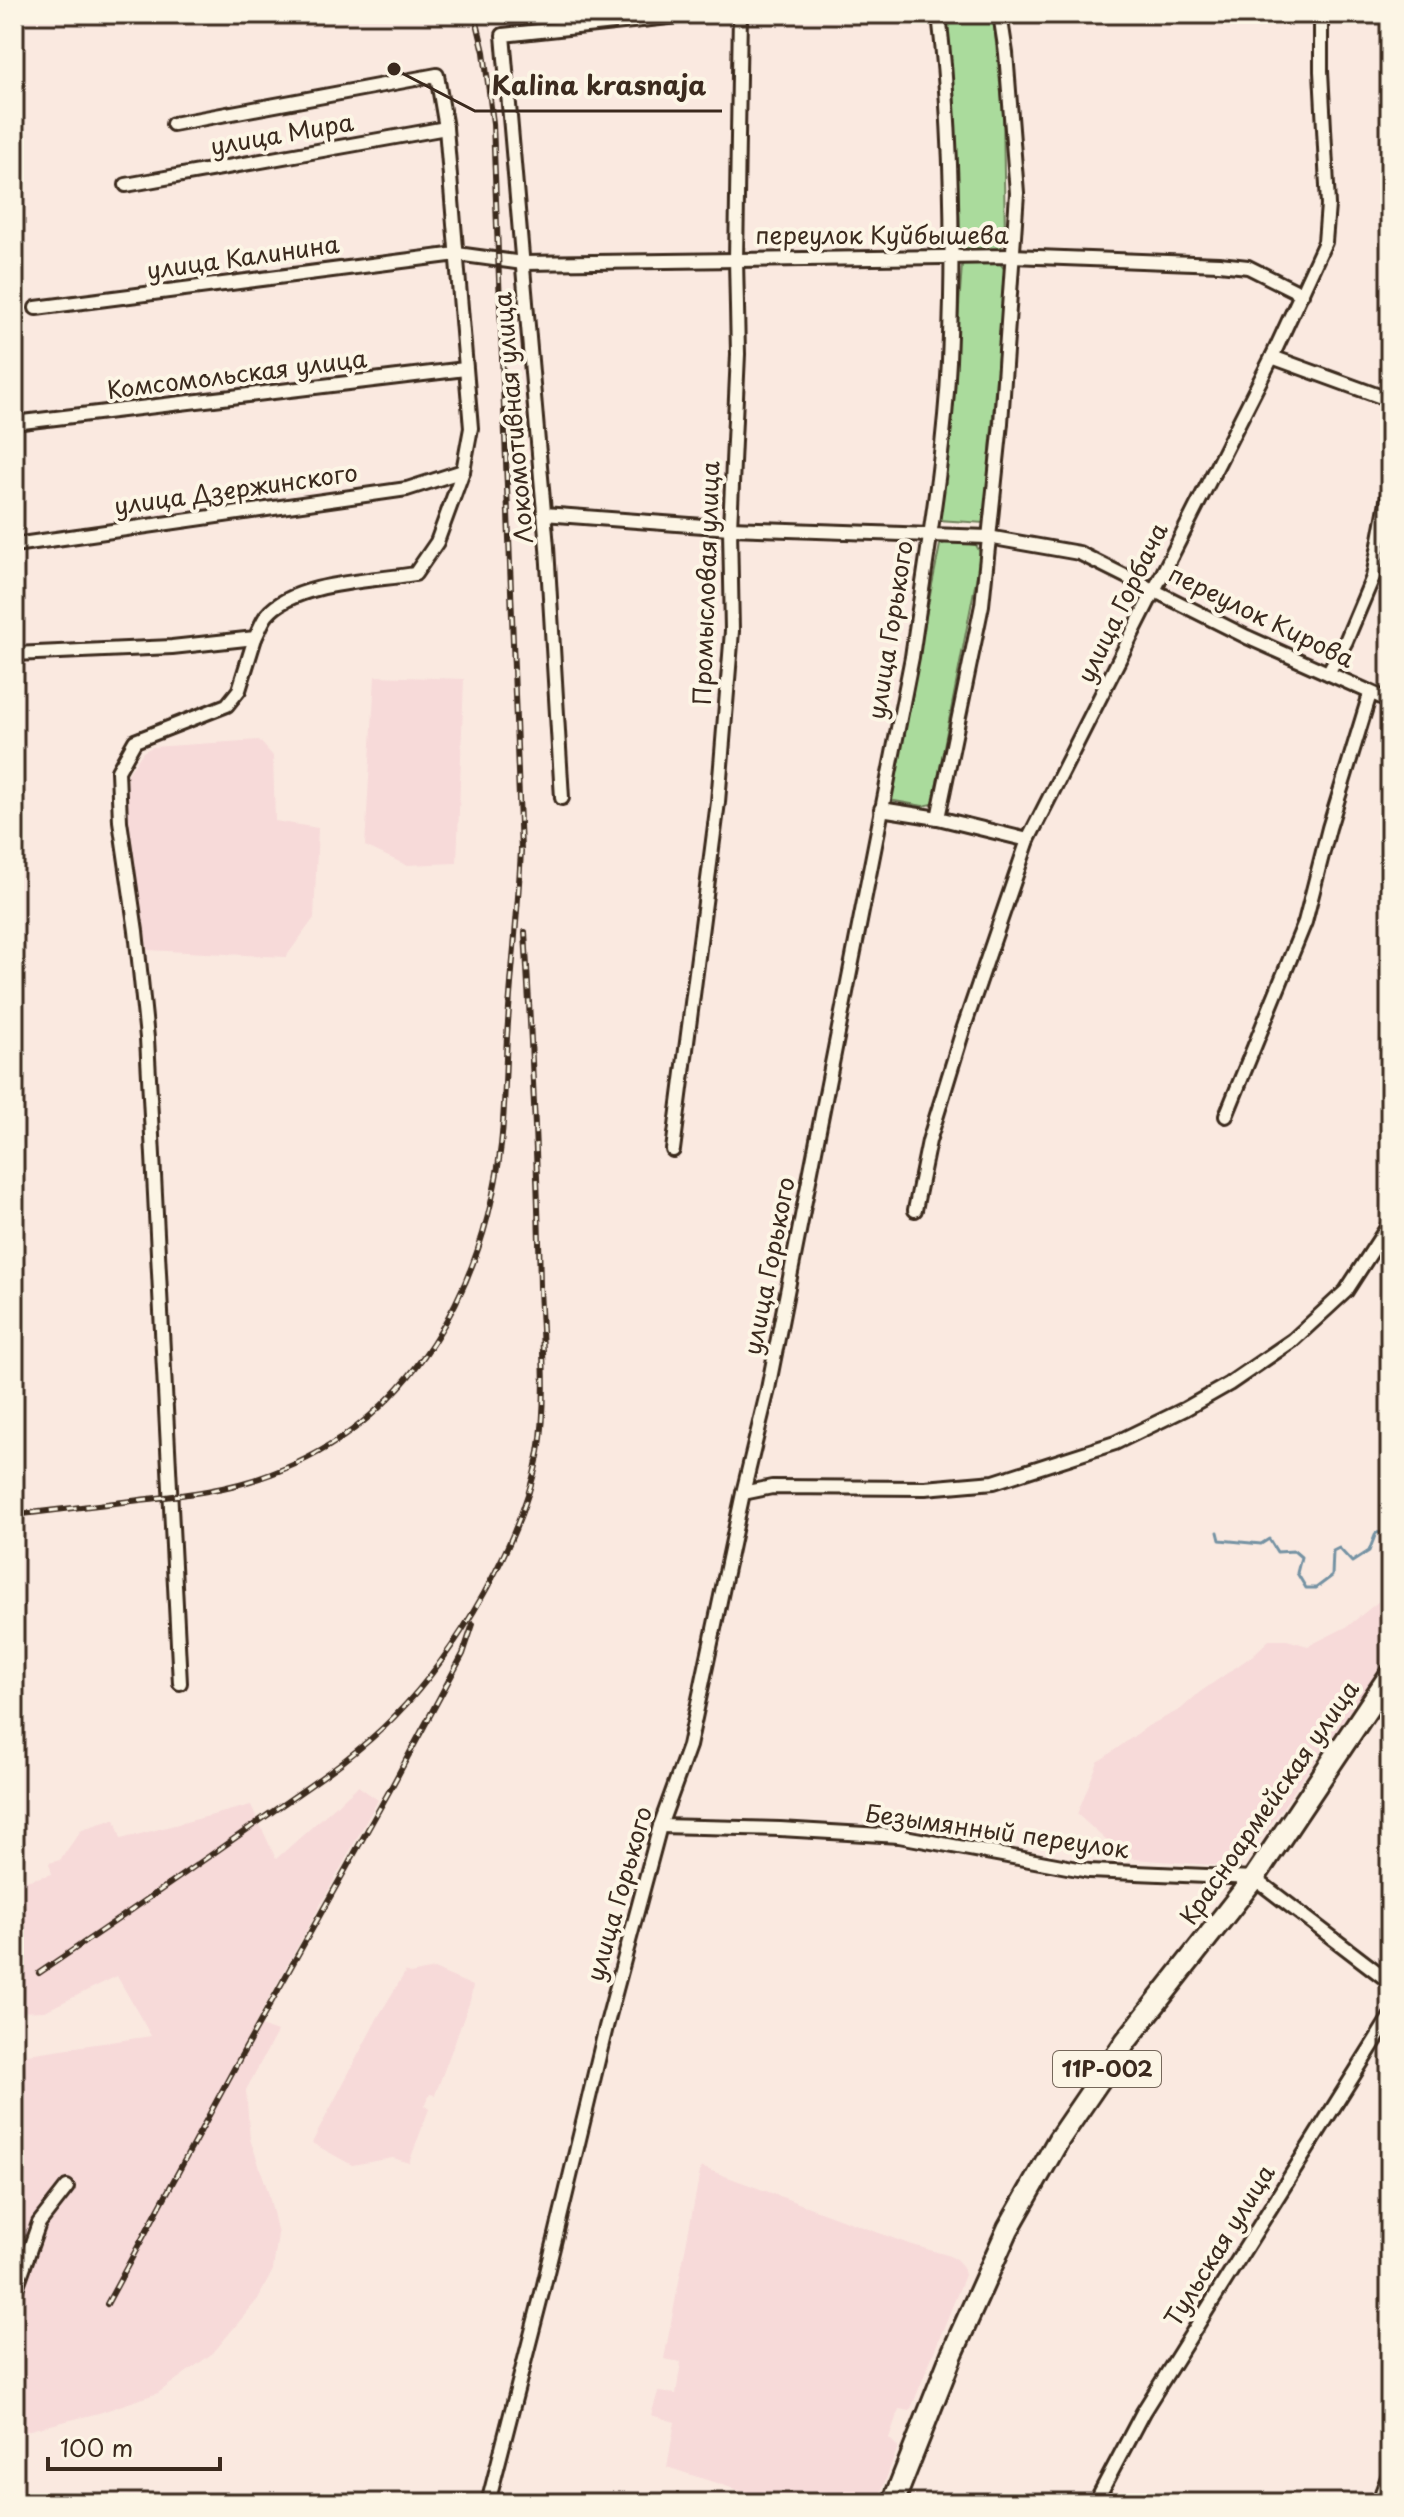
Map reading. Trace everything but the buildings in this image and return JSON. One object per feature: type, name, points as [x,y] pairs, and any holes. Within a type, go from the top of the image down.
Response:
[{"type":"main road","name":"Красноармейская улица","points":[[893,2503],[952,2354],[1008,2229],[1059,2139],[1126,2041],[1254,1878],[1390,1675]]},
{"type":"street","name":"Локомотивная улица","points":[[562,798],[544,514],[503,35],[697,14]]},
{"type":"street","name":"Промысловая улица","points":[[673,1150],[718,802],[732,631],[730,528],[738,354],[736,259],[740,14]]},
{"type":"street","name":"улица Горького","points":[[488,2503],[606,2027],[660,1826],[689,1746],[768,1389],[912,657],[948,363],[951,259],[948,110],[939,14]]},
{"type":"street","points":[[938,818],[982,605],[1001,423],[1017,193],[1000,14]]},
{"type":"street","name":"улица Горбача","points":[[915,1210],[929,1141],[1028,840],[1272,357],[1325,242],[1328,205],[1321,14]]},
{"type":"street","points":[[173,124],[437,75],[446,128],[471,428],[463,471],[437,542],[415,574],[326,587],[291,597],[267,615],[255,638],[239,690],[227,705],[135,741],[118,771],[120,821],[147,1038],[180,1683]]},
{"type":"street","name":"улица Мира","points":[[126,185],[446,128]]},
{"type":"street","name":"переулок Куйбышева","points":[[457,254],[523,263],[1012,256],[1172,261],[1248,267],[1302,294]]},
{"type":"street","name":"улица Калинина","points":[[36,308],[457,254]]},
{"type":"street","points":[[1272,357],[1390,400]]},
{"type":"street","name":"Комсомольская улица","points":[[14,423],[465,369]]},
{"type":"street","name":"улица Дзержинского","points":[[14,545],[407,489],[463,471]]},
{"type":"street","points":[[1328,673],[1346,641],[1373,577],[1390,485]]},
{"type":"street","name":"переулок Кирова","points":[[544,514],[730,528],[988,537],[1079,553],[1247,637],[1390,701]]},
{"type":"street","points":[[14,654],[172,647],[255,638]]},
{"type":"street","points":[[1226,1116],[1305,922],[1329,828],[1370,694]]},
{"type":"street","points":[[881,809],[938,818],[1028,840]]},
{"type":"street","points":[[743,1493],[772,1487],[925,1488],[994,1482],[1115,1443],[1229,1384],[1293,1340],[1346,1291],[1390,1223]]},
{"type":"street","name":"Безымянный переулок","points":[[660,1826],[899,1836],[1089,1871],[1254,1878]]},
{"type":"street","points":[[1254,1878],[1390,1982]]},
{"type":"street","name":"Тульская улица","points":[[1095,2503],[1143,2412],[1390,2017]]},
{"type":"street","points":[[14,2294],[39,2223],[67,2187]]},
{"type":"street","points":[[1382,2493],[1390,2472]]},
{"type":"shaded area","points":[[375,676],[464,679],[457,863],[406,865],[365,846]]},
{"type":"shaded area","points":[[259,740],[273,756],[275,821],[318,828],[314,918],[286,957],[147,950],[142,936],[123,781],[143,752],[152,747]]},
{"type":"shaded area","points":[[1379,1601],[1390,1614],[1390,1654],[1245,1861],[1212,1865],[1134,1859],[1109,1843],[1077,1814],[1098,1762],[1148,1726],[1181,1709],[1269,1640],[1287,1640],[1308,1646],[1348,1626]]},
{"type":"shaded area","points":[[358,1786],[378,1800],[255,2024],[277,2032],[246,2090],[250,2139],[268,2191],[278,2234],[273,2270],[258,2299],[213,2353],[158,2393],[99,2413],[14,2434],[14,2056],[151,2036],[117,1976],[45,2011],[14,2012],[14,1884],[52,1874],[49,1863],[60,1860],[82,1829],[115,1819],[121,1839],[251,1805],[276,1859]]},
{"type":"shaded area","points":[[434,1969],[473,1986],[435,2095],[430,2094],[425,2106],[429,2109],[409,2163],[393,2158],[352,2165],[312,2143],[378,2017],[406,1971],[410,1974]]},
{"type":"shaded area","points":[[701,2167],[906,2243],[947,2255],[963,2267],[965,2275],[910,2411],[899,2409],[889,2438],[898,2447],[877,2503],[778,2503],[667,2467],[675,2422],[651,2415],[658,2392],[676,2394],[681,2362],[664,2359]]},
{"type":"green space","points":[[947,14],[993,14],[1003,113],[1005,238],[1000,250],[966,249],[961,244]]},
{"type":"green space","points":[[998,261],[1005,270],[984,523],[938,520],[949,447],[962,265],[967,262]]},
{"type":"green space","points":[[949,541],[976,545],[981,554],[933,804],[923,806],[889,800],[940,545]]},
{"type":"waterway","points":[[1390,1502],[1385,1508],[1390,1516]]},
{"type":"waterway","points":[[1218,1532],[1220,1540],[1261,1544],[1269,1539],[1277,1552],[1294,1551],[1301,1557],[1297,1573],[1306,1588],[1316,1588],[1332,1576],[1333,1551],[1339,1548],[1352,1562],[1369,1551],[1376,1533],[1384,1532],[1390,1538]]},
{"type":"railway","points":[[14,1515],[223,1488],[271,1474],[321,1451],[364,1421],[401,1385],[432,1344],[458,1298],[478,1249],[492,1198],[501,1145],[521,850],[493,123],[484,52],[475,14]]},
{"type":"railway","points":[[39,1973],[318,1780],[380,1731],[441,1661],[484,1594],[502,1558],[530,1486],[539,1452],[543,1411],[536,1154],[525,932]]},
{"type":"railway","points":[[107,2304],[391,1788],[463,1654],[473,1624]]},
{"type":"place","name":"Kalina krasnaja","points":[[394,69]]}]
